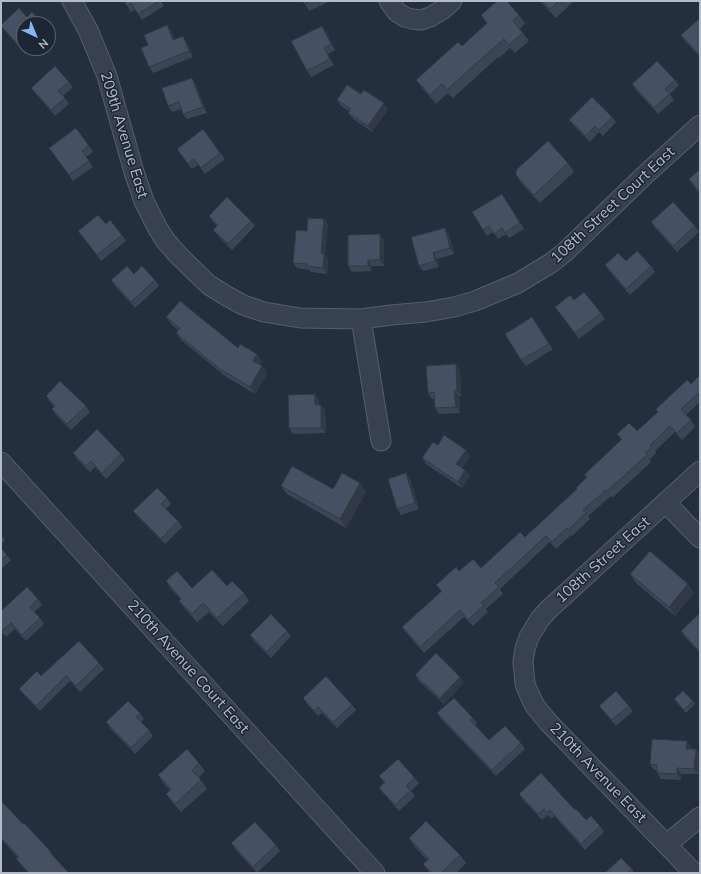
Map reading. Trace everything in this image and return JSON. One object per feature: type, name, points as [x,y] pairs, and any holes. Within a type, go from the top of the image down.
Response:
[{"type":"street","name":"209th Avenue East","points":[[72,1],[88,30],[107,76],[134,172],[144,201],[165,240],[179,256],[209,285],[225,296],[243,305],[264,312],[300,318],[361,319]]},
{"type":"street","points":[[389,1],[397,12],[405,17],[421,20],[442,10],[452,1]]},
{"type":"street","name":"108th Street Court East","points":[[361,319],[426,312],[454,307],[475,301],[518,283],[551,263],[564,252],[700,125]]},
{"type":"street","points":[[361,319],[381,441]]},
{"type":"street","name":"210th Avenue Court East","points":[[1,462],[375,873]]},
{"type":"street","name":"108th Street East","points":[[523,661],[529,638],[540,619],[548,610],[700,471]]},
{"type":"street","points":[[666,503],[700,538]]},
{"type":"street","name":"210th Avenue East","points":[[523,661],[525,684],[535,706],[548,722],[694,873]]},
{"type":"street","points":[[667,844],[700,817]]},
{"type":"building","points":[[124,1],[159,1],[138,14],[131,3],[127,6]]},
{"type":"building","points":[[303,1],[310,1],[304,4]]},
{"type":"building","points":[[497,1],[507,1],[519,15],[513,21],[523,33],[509,45],[504,39],[447,90],[442,84],[430,95],[416,80],[458,42],[462,46],[487,23],[481,15]]},
{"type":"building","points":[[542,1],[559,1],[550,9]]},
{"type":"building","points":[[19,8],[26,16],[16,16],[16,42],[1,25]]},
{"type":"building","points":[[32,12],[36,16],[28,16]]},
{"type":"building","points":[[700,18],[700,56],[681,35]]},
{"type":"building","points":[[167,25],[173,40],[183,36],[189,51],[149,67],[141,48],[148,45],[144,35]]},
{"type":"building","points":[[322,26],[331,44],[324,48],[330,59],[307,71],[291,41]]},
{"type":"building","points":[[657,61],[675,80],[665,89],[670,94],[654,108],[632,84]]},
{"type":"building","points":[[55,66],[69,82],[58,91],[65,98],[51,110],[31,88]]},
{"type":"building","points":[[192,78],[203,107],[183,114],[179,102],[168,106],[162,88]]},
{"type":"building","points":[[347,85],[361,94],[364,90],[384,103],[368,126],[348,113],[351,109],[337,100]]},
{"type":"building","points":[[592,97],[612,117],[599,130],[595,126],[586,136],[569,120]]},
{"type":"building","points":[[76,128],[89,146],[82,151],[89,161],[69,175],[49,148]]},
{"type":"building","points":[[203,129],[220,153],[201,168],[194,159],[188,164],[177,149]]},
{"type":"building","points":[[548,141],[568,163],[534,195],[516,175],[516,170]]},
{"type":"building","points":[[700,169],[700,192],[689,179]]},
{"type":"building","points":[[502,194],[520,223],[505,233],[502,228],[494,234],[489,226],[483,230],[472,212]]},
{"type":"building","points":[[227,197],[251,221],[228,244],[213,230],[218,225],[209,216]]},
{"type":"building","points":[[673,202],[695,226],[673,246],[651,222]]},
{"type":"building","points":[[98,215],[106,224],[110,220],[122,235],[97,255],[78,231]]},
{"type":"building","points":[[308,218],[324,219],[321,253],[324,254],[323,268],[307,266],[307,264],[293,263],[296,230],[307,231]]},
{"type":"building","points":[[445,228],[450,248],[433,253],[435,261],[419,266],[411,237]]},
{"type":"building","points":[[380,234],[380,260],[368,260],[368,266],[348,266],[348,235]]},
{"type":"building","points":[[637,251],[651,266],[626,289],[605,265],[618,253],[626,261]]},
{"type":"building","points":[[127,266],[134,274],[142,266],[155,280],[131,302],[111,280]]},
{"type":"building","points":[[584,292],[601,313],[575,333],[555,307],[570,295],[574,300]]},
{"type":"building","points":[[180,301],[238,348],[240,344],[257,354],[253,361],[262,366],[250,387],[220,369],[176,333],[180,328],[166,317]]},
{"type":"building","points":[[532,317],[549,344],[521,360],[505,334]]},
{"type":"building","points":[[456,364],[457,390],[454,391],[456,407],[435,408],[434,392],[428,393],[426,366]]},
{"type":"building","points":[[700,375],[700,392],[681,409],[691,420],[677,433],[670,426],[650,445],[652,447],[645,453],[647,455],[607,491],[606,490],[583,510],[586,513],[568,530],[567,528],[552,542],[546,536],[495,583],[499,587],[481,603],[484,605],[468,620],[460,610],[420,647],[402,627],[442,591],[436,585],[456,567],[459,571],[473,559],[481,568],[520,532],[525,537],[577,489],[576,488],[587,477],[584,475],[622,439],[617,434],[629,423],[637,431],[658,412],[656,409],[687,380],[691,384]]},
{"type":"building","points":[[60,381],[86,406],[67,424],[52,409],[55,406],[46,396]]},
{"type":"building","points":[[315,394],[315,405],[321,405],[321,428],[289,428],[288,395]]},
{"type":"building","points":[[97,429],[121,454],[102,473],[91,461],[86,466],[73,453]]},
{"type":"building","points":[[444,435],[466,450],[456,464],[465,470],[458,482],[422,458],[433,442],[438,445]]},
{"type":"building","points":[[292,466],[333,489],[342,473],[360,483],[340,519],[281,486]]},
{"type":"building","points":[[406,473],[415,503],[397,509],[388,479]]},
{"type":"building","points":[[157,488],[167,498],[161,504],[178,521],[161,539],[133,511]]},
{"type":"building","points":[[1,548],[7,555],[1,560]]},
{"type":"building","points":[[650,551],[688,584],[669,607],[630,574]]},
{"type":"building","points":[[212,570],[227,586],[232,581],[244,593],[217,618],[203,603],[192,614],[179,601],[181,599],[166,581],[177,571],[192,588]]},
{"type":"building","points":[[27,587],[38,599],[30,607],[40,618],[22,635],[11,623],[2,631],[1,611]]},
{"type":"building","points":[[700,613],[700,652],[681,631]]},
{"type":"building","points":[[271,614],[287,631],[267,652],[250,635]]},
{"type":"building","points":[[79,641],[99,663],[76,686],[66,676],[36,706],[19,689],[37,671],[41,676]]},
{"type":"building","points":[[436,653],[460,677],[440,698],[415,675]]},
{"type":"building","points":[[326,676],[352,705],[333,722],[318,707],[314,711],[303,698]]},
{"type":"building","points":[[616,691],[629,706],[612,720],[599,706]]},
{"type":"building","points":[[683,691],[693,701],[684,710],[674,699]]},
{"type":"building","points":[[454,698],[473,718],[470,720],[489,740],[505,726],[521,743],[492,770],[437,713]]},
{"type":"building","points":[[128,701],[140,713],[136,717],[149,730],[131,748],[106,722]]},
{"type":"building","points":[[652,739],[687,741],[686,749],[696,749],[694,769],[677,768],[677,774],[657,773],[657,765],[650,764]]},
{"type":"building","points":[[187,749],[199,763],[192,770],[201,780],[175,804],[166,794],[171,789],[158,775]]},
{"type":"building","points":[[398,759],[415,778],[406,786],[411,790],[395,805],[379,788],[385,782],[379,776]]},
{"type":"building","points":[[541,773],[586,820],[591,816],[600,826],[581,844],[550,810],[548,813],[544,809],[538,814],[519,794]]},
{"type":"building","points":[[1,801],[23,824],[24,823],[69,873],[29,873],[16,859],[19,857],[1,838]]},
{"type":"building","points":[[426,821],[460,855],[441,873],[432,873],[423,864],[429,859],[409,838]]},
{"type":"building","points":[[255,822],[276,845],[253,867],[231,843]]},
{"type":"building","points":[[621,858],[632,869],[628,873],[605,873]]}]
